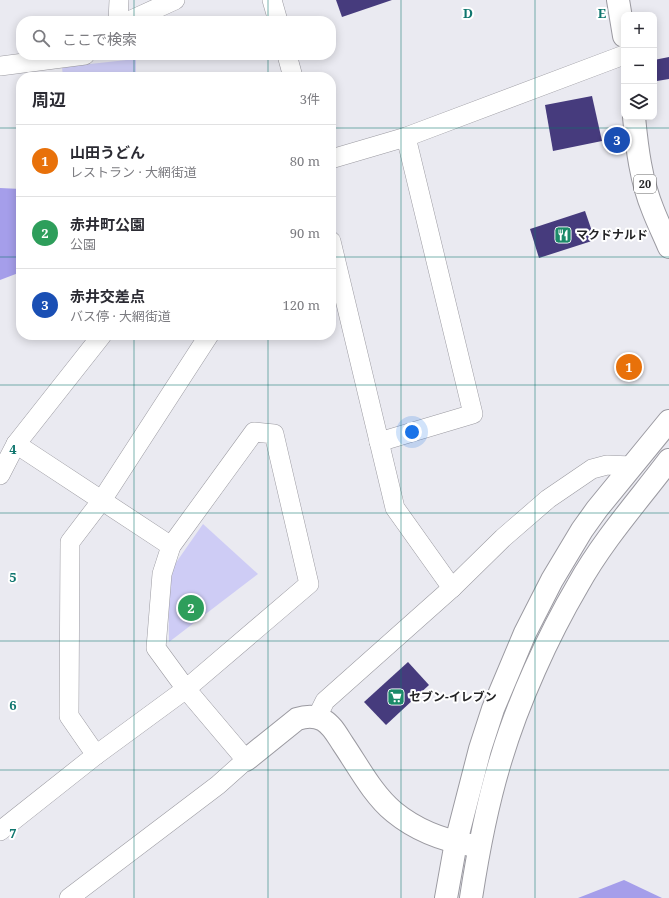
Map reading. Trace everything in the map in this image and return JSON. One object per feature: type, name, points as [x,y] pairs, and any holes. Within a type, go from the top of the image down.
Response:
[{"type":"street","points":[[118,16],[119,0]]},
{"type":"street","points":[[141,16],[175,0]]},
{"type":"street","points":[[272,0],[277,16]]},
{"type":"street","points":[[618,0],[621,18]]},
{"type":"street","points":[[336,158],[406,137],[621,56]]},
{"type":"street","points":[[0,66],[46,60]]},
{"type":"street","points":[[288,60],[292,72]]},
{"type":"street","name":"20","points":[[634,120],[637,147],[645,184],[652,209],[669,247]]},
{"type":"street","points":[[379,442],[473,414],[406,137]]},
{"type":"street","points":[[337,298],[379,442],[395,508],[452,588]]},
{"type":"street","points":[[0,475],[16,444],[98,340]]},
{"type":"street","points":[[96,755],[68,716],[70,542],[102,500],[206,340]]},
{"type":"street","points":[[446,898],[456,842],[480,748],[493,709],[525,633],[552,580],[582,530],[597,509],[669,421]]},
{"type":"street","points":[[0,831],[96,755],[186,690],[309,584],[274,434],[254,432],[172,546],[162,574],[156,648],[186,690],[246,760]]},
{"type":"street","points":[[16,444],[172,546]]},
{"type":"street","points":[[471,898],[480,848],[501,758],[527,690],[559,620],[578,584],[614,530],[669,460]]},
{"type":"street","points":[[317,717],[325,701],[452,588],[502,538],[548,499],[592,469],[607,465],[632,466]]},
{"type":"street","points":[[70,898],[218,785],[246,760],[297,719],[307,716],[317,717],[331,726],[377,793],[393,811],[413,826],[456,842],[480,848]]},
{"type":"shaded area","points":[[136,60],[136,72],[62,72],[62,67]]},
{"type":"shaded area","points":[[0,188],[16,189],[16,274],[0,280]]},
{"type":"shaded area","points":[[203,524],[258,574],[169,642],[168,574]]},
{"type":"shaded area","points":[[624,880],[662,898],[578,898]]},
{"type":"building","points":[[336,0],[392,0],[342,17]]},
{"type":"building","points":[[669,57],[669,79],[657,81],[657,59]]},
{"type":"building","points":[[592,96],[602,141],[553,151],[545,105]]},
{"type":"building","points":[[585,211],[595,240],[539,258],[530,229]]},
{"type":"building","points":[[408,662],[429,685],[386,725],[364,702]]},
{"type":"place","name":"赤井交差点","points":[[617,140]]},
{"type":"place","name":"マクドナルド","points":[[563,235]]},
{"type":"place","name":"山田うどん","points":[[629,367]]},
{"type":"place","name":"赤井町公園","points":[[191,608]]},
{"type":"place","name":"セブン-イレブン","points":[[396,697]]}]
